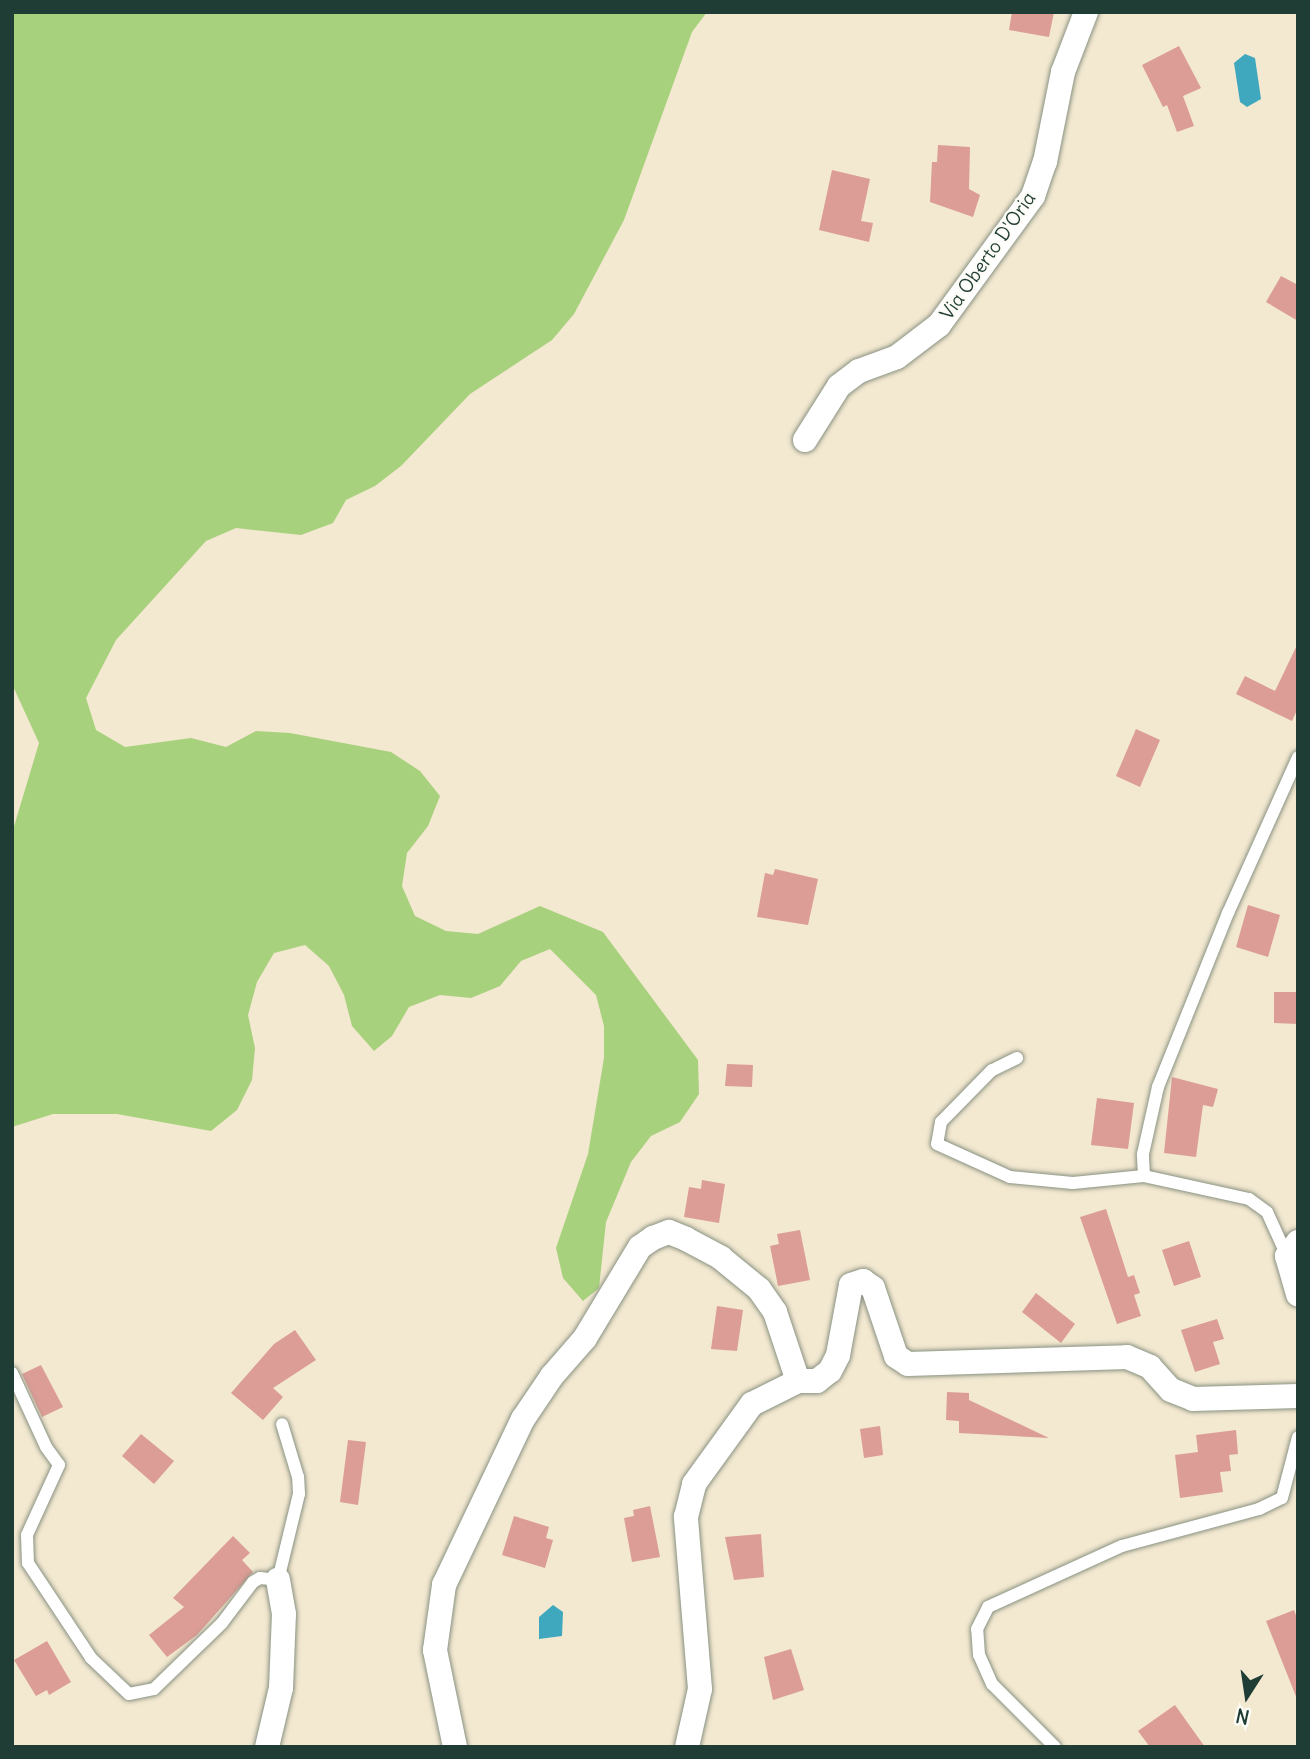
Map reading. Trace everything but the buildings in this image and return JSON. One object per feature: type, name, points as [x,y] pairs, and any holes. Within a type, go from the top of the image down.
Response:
[{"type":"street","name":"Via Oberto D'Oria","points":[[806,440],[839,386],[859,371],[897,357],[939,325],[1032,196],[1045,162],[1063,72],[1086,12]]},
{"type":"street","points":[[456,1747],[435,1650],[444,1585],[504,1451],[552,1376],[585,1338],[640,1247],[669,1232],[721,1258],[759,1289],[775,1312],[798,1381]]},
{"type":"street","points":[[1292,1249],[1298,1294]]},
{"type":"street","points":[[687,1747],[700,1689],[687,1517],[694,1484],[752,1404],[798,1381],[817,1381],[830,1371],[838,1355],[851,1285],[863,1281],[873,1288],[896,1356],[908,1364],[1127,1357],[1150,1367],[1171,1390],[1193,1399],[1298,1396]]},
{"type":"street","points":[[267,1747],[281,1688],[284,1614],[278,1580]]},
{"type":"lane","points":[[1143,1176],[1147,1118],[1158,1087],[1228,913],[1298,757]]},
{"type":"lane","points":[[1017,1058],[992,1070],[941,1122],[937,1144],[1010,1177],[1073,1183],[1143,1176],[1249,1199],[1267,1212],[1292,1249]]},
{"type":"lane","points":[[12,1373],[46,1447],[59,1465],[27,1535],[28,1563],[91,1658],[117,1686],[140,1695],[154,1689],[222,1623],[253,1582],[260,1578],[278,1580],[299,1494],[298,1477],[282,1424]]},
{"type":"lane","points":[[1055,1747],[992,1684],[979,1655],[977,1629],[988,1607],[1122,1546],[1259,1509],[1282,1498],[1298,1437]]},
{"type":"green space","points":[[12,12],[707,12],[692,32],[624,220],[574,314],[552,340],[470,394],[401,466],[375,486],[346,500],[333,523],[301,535],[236,528],[206,541],[116,640],[86,698],[96,730],[125,747],[191,738],[226,747],[256,731],[290,733],[391,752],[420,771],[440,796],[428,826],[407,853],[402,886],[415,916],[446,931],[478,934],[540,906],[603,932],[698,1060],[699,1094],[680,1122],[651,1136],[631,1162],[606,1222],[599,1288],[583,1301],[563,1278],[556,1248],[588,1154],[604,1058],[604,1026],[596,995],[550,949],[521,961],[500,986],[471,998],[440,995],[409,1007],[392,1036],[374,1051],[352,1026],[344,995],[329,966],[305,945],[274,953],[257,982],[248,1015],[255,1048],[252,1080],[237,1110],[211,1131],[117,1114],[53,1114],[12,1127],[12,833],[39,743],[12,684]]},
{"type":"water","points":[[1245,54],[1255,58],[1261,99],[1247,107],[1240,102],[1234,63]]},
{"type":"water","points":[[553,1605],[563,1612],[562,1636],[539,1639],[539,1617]]}]
